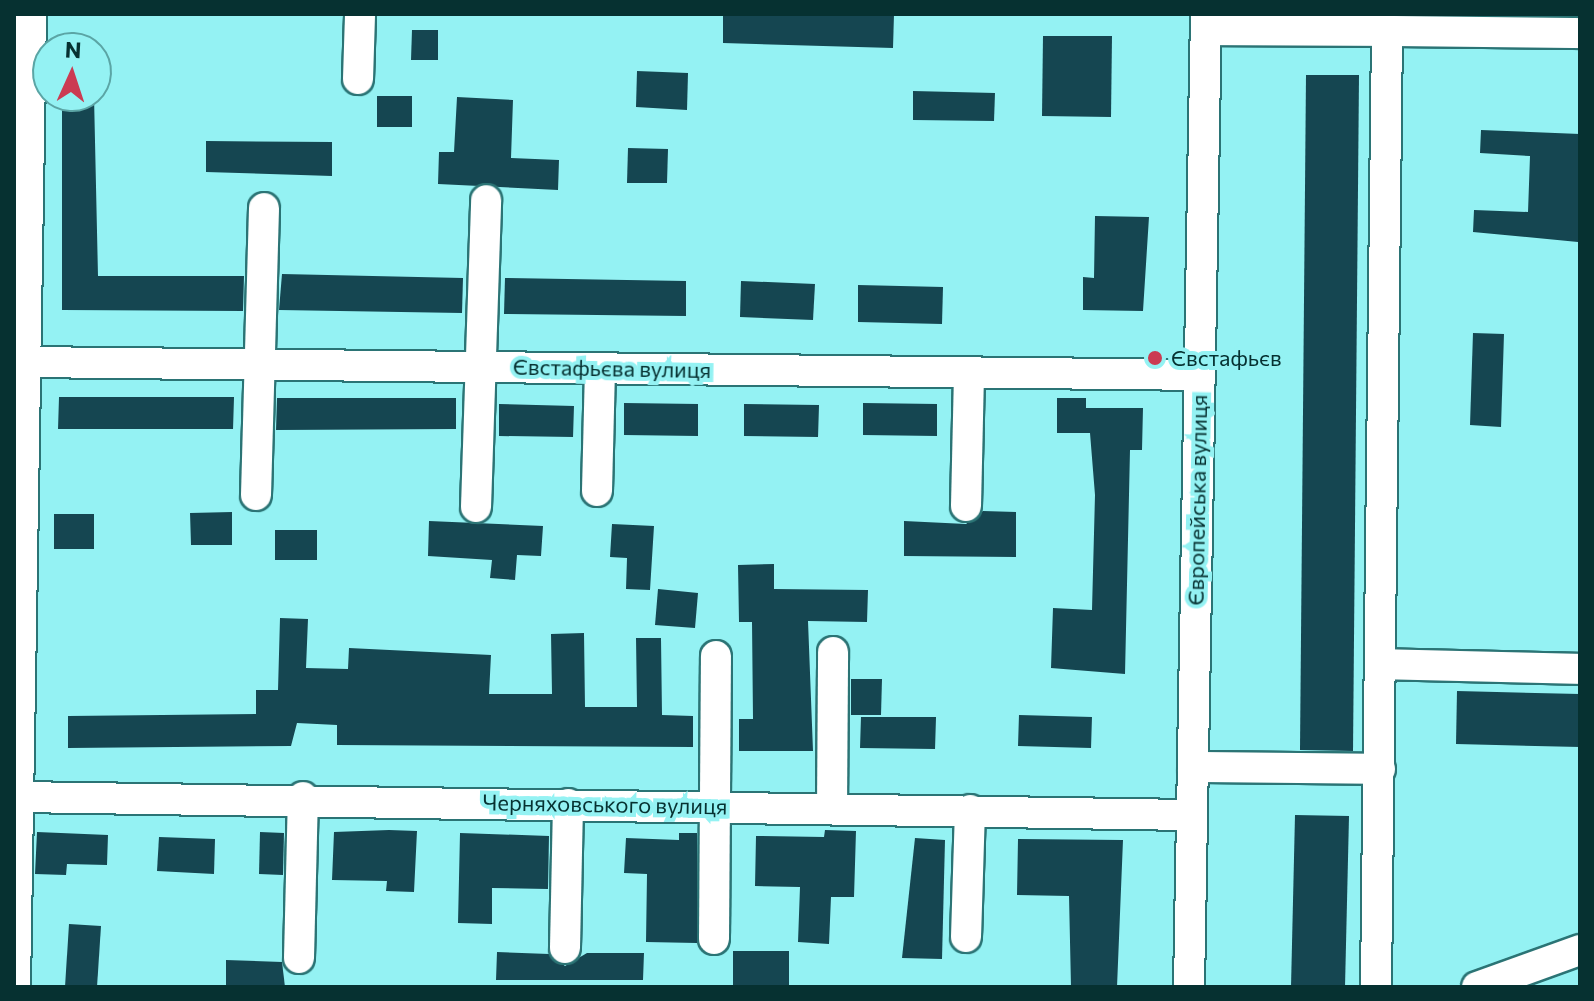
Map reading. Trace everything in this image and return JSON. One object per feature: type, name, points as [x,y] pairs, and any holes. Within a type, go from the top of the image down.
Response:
[{"type":"street","points":[[15,987],[17,675],[31,14]]},
{"type":"street","points":[[358,79],[360,14]]},
{"type":"street","points":[[1206,22],[1387,31],[1580,33]]},
{"type":"street","name":"Європейська вулиця","points":[[1189,987],[1206,22]]},
{"type":"street","points":[[1376,987],[1387,31]]},
{"type":"street","points":[[476,507],[486,200]]},
{"type":"street","points":[[256,495],[264,208]]},
{"type":"street","name":"Євстафьєва вулиця","points":[[25,362],[1200,375]]},
{"type":"street","points":[[597,491],[600,368]]},
{"type":"street","points":[[966,506],[969,372]]},
{"type":"street","points":[[832,808],[833,652]]},
{"type":"street","points":[[714,939],[716,656]]},
{"type":"street","points":[[1381,664],[1580,669]]},
{"type":"street","points":[[1193,767],[1380,769]]},
{"type":"street","name":"Черняховського вулиця","points":[[18,797],[303,797],[1192,815]]},
{"type":"street","points":[[299,958],[303,797]]},
{"type":"street","points":[[565,948],[568,804]]},
{"type":"street","points":[[966,937],[970,810]]},
{"type":"street","points":[[1477,987],[1580,950]]},
{"type":"building","points":[[723,14],[894,14],[893,48],[723,43]]},
{"type":"building","points":[[412,30],[438,30],[438,60],[411,60]]},
{"type":"building","points":[[1043,36],[1112,36],[1111,117],[1042,116]]},
{"type":"building","points":[[637,71],[688,73],[687,110],[636,107]]},
{"type":"building","points":[[1306,75],[1359,75],[1353,751],[1300,750]]},
{"type":"building","points":[[913,91],[995,93],[994,121],[913,120]]},
{"type":"building","points":[[377,96],[412,96],[412,127],[377,127]]},
{"type":"building","points":[[457,97],[513,100],[511,158],[559,160],[558,190],[438,184],[439,152],[454,152]]},
{"type":"building","points":[[62,112],[94,112],[98,276],[244,276],[243,311],[62,310]]},
{"type":"building","points":[[1481,130],[1580,134],[1578,242],[1473,232],[1474,210],[1528,212],[1530,156],[1480,153]]},
{"type":"building","points":[[206,141],[332,142],[332,176],[206,172]]},
{"type":"building","points":[[628,148],[668,149],[667,183],[627,183]]},
{"type":"building","points":[[1095,216],[1149,217],[1143,311],[1083,310],[1083,277],[1094,278]]},
{"type":"building","points":[[282,274],[463,278],[462,313],[279,310]]},
{"type":"building","points":[[505,278],[686,281],[686,316],[504,314]]},
{"type":"building","points":[[741,281],[815,284],[813,320],[740,317]]},
{"type":"building","points":[[858,285],[943,287],[942,324],[858,322]]},
{"type":"building","points":[[1473,333],[1504,334],[1501,427],[1470,425]]},
{"type":"building","points":[[59,397],[234,397],[233,429],[58,429]]},
{"type":"building","points":[[277,398],[456,398],[456,429],[276,430]]},
{"type":"building","points":[[1057,398],[1086,398],[1086,408],[1143,408],[1142,450],[1130,450],[1125,674],[1051,668],[1053,608],[1092,610],[1095,495],[1090,433],[1057,433]]},
{"type":"building","points":[[624,403],[698,404],[698,436],[624,435]]},
{"type":"building","points":[[863,403],[937,404],[937,436],[863,435]]},
{"type":"building","points":[[499,404],[574,406],[573,437],[499,436]]},
{"type":"building","points":[[744,404],[819,405],[818,437],[744,436]]},
{"type":"building","points":[[983,511],[1016,512],[1016,557],[904,556],[904,521],[966,524]]},
{"type":"building","points":[[232,512],[232,545],[191,545],[190,513]]},
{"type":"building","points":[[54,514],[94,514],[94,549],[54,549]]},
{"type":"building","points":[[429,521],[543,526],[541,556],[517,555],[515,580],[490,578],[492,560],[428,556]]},
{"type":"building","points":[[612,524],[654,526],[650,590],[626,589],[627,558],[610,557]]},
{"type":"building","points":[[275,530],[317,530],[317,560],[275,560]]},
{"type":"building","points":[[774,564],[774,589],[868,590],[867,622],[808,621],[813,751],[739,751],[739,719],[753,719],[752,622],[739,622],[738,565]]},
{"type":"building","points":[[658,589],[698,593],[695,628],[655,625]]},
{"type":"building","points":[[280,618],[308,619],[306,668],[348,669],[349,648],[491,655],[489,694],[552,694],[551,634],[584,633],[585,707],[637,707],[636,638],[661,638],[662,715],[693,716],[693,747],[337,745],[337,725],[297,723],[291,746],[68,748],[68,716],[256,714],[256,690],[278,690]]},
{"type":"building","points":[[851,679],[882,679],[881,715],[851,715]]},
{"type":"building","points":[[1457,691],[1580,694],[1580,747],[1456,744]]},
{"type":"building","points":[[1019,715],[1092,717],[1091,748],[1018,746]]},
{"type":"building","points":[[861,717],[936,717],[935,749],[860,748]]},
{"type":"building","points":[[1295,815],[1349,816],[1345,987],[1291,987]]},
{"type":"building","points":[[825,830],[856,831],[854,897],[831,897],[829,944],[798,942],[800,887],[755,886],[756,836],[824,837]]},
{"type":"building","points":[[417,831],[414,892],[386,891],[387,881],[332,880],[334,832]]},
{"type":"building","points":[[37,832],[108,835],[107,865],[67,864],[66,875],[35,874]]},
{"type":"building","points":[[260,832],[284,833],[283,875],[259,874]]},
{"type":"building","points":[[460,833],[549,836],[548,889],[492,888],[492,924],[458,923]]},
{"type":"building","points":[[679,833],[697,833],[697,943],[646,942],[647,874],[624,873],[626,838],[679,840]]},
{"type":"building","points":[[159,837],[215,839],[214,874],[157,871]]},
{"type":"building","points":[[915,838],[945,840],[942,959],[902,958]]},
{"type":"building","points":[[1018,839],[1123,840],[1117,987],[1071,987],[1069,896],[1017,895]]},
{"type":"building","points":[[69,924],[101,926],[97,987],[65,987]]},
{"type":"building","points":[[733,951],[789,951],[789,985],[733,985]]},
{"type":"building","points":[[497,952],[549,954],[565,966],[587,953],[644,953],[643,980],[496,980]]},
{"type":"building","points":[[226,960],[282,962],[285,987],[226,987]]},
{"type":"place","name":"Євстафьєв","points":[[1155,358]]}]
